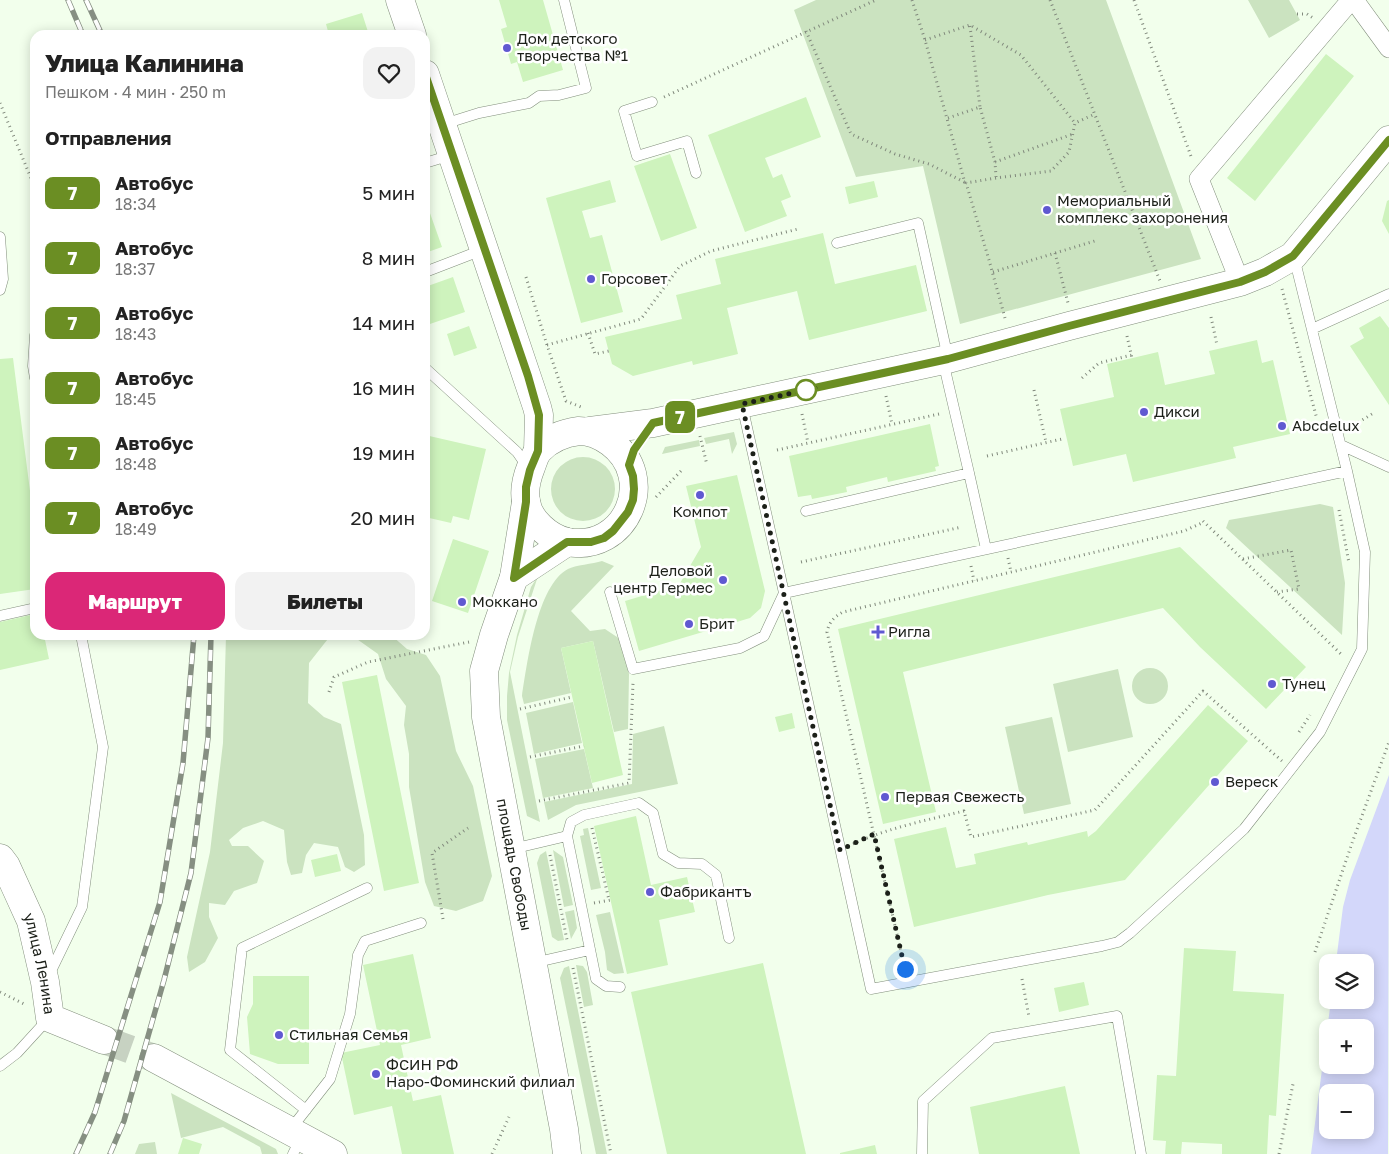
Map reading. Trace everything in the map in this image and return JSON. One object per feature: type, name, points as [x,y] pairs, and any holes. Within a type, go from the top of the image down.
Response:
[{"type":"main road","points":[[400,0],[410,30]]},
{"type":"main road","points":[[430,89],[528,376],[539,415],[534,461],[526,487],[526,502],[533,518],[545,532],[567,542],[591,542],[604,538],[628,512],[633,500],[633,476],[629,465],[615,446],[586,424]]},
{"type":"main road","points":[[539,415],[586,424],[653,423],[945,360],[1240,282],[1265,272],[1293,256],[1389,140]]},
{"type":"main road","points":[[629,465],[634,450],[653,423]]},
{"type":"main road","points":[[534,461],[557,436],[586,424]]},
{"type":"main road","name":"площадь Свободы","points":[[526,502],[514,578],[494,635],[484,671],[486,717],[564,1129],[567,1154]]},
{"type":"main road","points":[[514,578],[567,542]]},
{"type":"main road","name":"улица Ленина","points":[[2,864],[31,921],[45,982],[39,1012],[104,1040]]},
{"type":"main road","points":[[154,1058],[295,1140],[333,1154]]},
{"type":"street","points":[[1240,282],[1199,179],[1353,0],[1389,48]]},
{"type":"lane","points":[[442,125],[479,113],[529,102],[539,96],[559,95],[586,88],[564,0]]},
{"type":"lane","points":[[652,102],[624,111],[637,156],[687,141],[696,173]]},
{"type":"lane","points":[[430,161],[452,154]]},
{"type":"lane","points":[[837,243],[918,223],[968,473],[986,549]]},
{"type":"lane","points":[[0,237],[3,279],[0,290]]},
{"type":"lane","points":[[430,270],[484,249]]},
{"type":"lane","points":[[742,404],[871,988],[1118,942],[1244,829],[1320,732],[1362,649],[1365,552],[1341,445],[1293,256]]},
{"type":"lane","points":[[1312,329],[1389,294]]},
{"type":"lane","points":[[430,373],[513,448],[534,461]]},
{"type":"lane","points":[[1341,445],[1389,467]]},
{"type":"lane","points":[[784,593],[1347,471]]},
{"type":"lane","points":[[806,510],[968,473]]},
{"type":"lane","points":[[610,592],[633,669],[740,648],[764,636],[784,593]]},
{"type":"lane","points":[[0,616],[30,609]]},
{"type":"lane","points":[[45,982],[82,907],[103,746],[82,640]]},
{"type":"lane","points":[[620,986],[606,986],[596,979],[567,836],[570,822],[584,815],[639,802],[653,813],[663,854],[678,863],[702,864],[716,875],[729,938]]},
{"type":"lane","points":[[511,850],[567,836]]},
{"type":"lane","points":[[306,1110],[230,1050],[242,948],[367,888]]},
{"type":"lane","points":[[295,1140],[306,1110],[330,1079],[350,1014],[358,955],[365,941],[421,923]]},
{"type":"lane","points":[[532,963],[590,950]]},
{"type":"lane","points":[[0,1066],[17,1054],[39,1012]]},
{"type":"lane","points":[[922,1154],[923,1101],[992,1038],[1117,1016],[1141,1154]]},
{"type":"path","points":[[652,102],[876,0]]},
{"type":"path","points":[[912,0],[1005,318]]},
{"type":"path","points":[[1050,0],[1159,278]]},
{"type":"path","points":[[1134,0],[1199,179]]},
{"type":"path","points":[[806,31],[851,134],[896,154],[929,164],[966,184],[1051,171],[1069,152],[1075,123],[1021,55],[970,25],[925,40]]},
{"type":"path","points":[[970,25],[980,107],[995,162],[996,178]]},
{"type":"path","points":[[0,103],[30,176]]},
{"type":"path","points":[[948,118],[980,107]]},
{"type":"path","points":[[1075,123],[1095,114]]},
{"type":"path","points":[[995,162],[1073,134]]},
{"type":"path","points":[[546,345],[641,319],[680,266],[711,250],[798,229]]},
{"type":"path","points":[[993,272],[1098,240]]},
{"type":"path","points":[[1055,253],[1067,299]]},
{"type":"path","points":[[526,276],[546,345],[566,401],[586,424]]},
{"type":"path","points":[[1282,289],[1319,425]]},
{"type":"path","points":[[1210,317],[1217,346]]},
{"type":"path","points":[[588,333],[596,354],[609,351]]},
{"type":"path","points":[[1082,378],[1098,363],[1132,357],[1127,336]]},
{"type":"path","points":[[1034,390],[1046,442]]},
{"type":"path","points":[[885,392],[892,424]]},
{"type":"path","points":[[801,411],[808,443]]},
{"type":"path","points":[[777,450],[939,414]]},
{"type":"path","points":[[1354,425],[1372,414]]},
{"type":"path","points":[[700,435],[707,465]]},
{"type":"path","points":[[987,456],[1062,439]]},
{"type":"path","points":[[654,500],[682,470]]},
{"type":"path","points":[[1332,474],[1350,570]]},
{"type":"path","points":[[1186,505],[1355,666]]},
{"type":"path","points":[[914,968],[905,969],[827,632],[834,616],[843,612],[1184,531],[1204,522]]},
{"type":"path","points":[[801,562],[962,527]]},
{"type":"path","points":[[1242,559],[1291,550],[1299,589],[1277,592]]},
{"type":"path","points":[[969,558],[974,581]]},
{"type":"path","points":[[329,692],[334,678],[368,662],[472,641]]},
{"type":"path","points":[[1339,663],[1344,648]]},
{"type":"path","points":[[539,801],[629,782],[633,669]]},
{"type":"path","points":[[840,850],[874,834],[964,811],[971,837],[1095,810],[1203,691],[1292,769]]},
{"type":"path","points":[[520,709],[572,697]]},
{"type":"path","points":[[1297,735],[1313,711]]},
{"type":"path","points":[[1315,952],[1389,742]]},
{"type":"path","points":[[530,757],[584,746]]},
{"type":"path","points":[[1275,767],[1286,752]]},
{"type":"path","points":[[592,824],[610,900],[594,903]]},
{"type":"path","points":[[443,920],[432,854],[468,828]]},
{"type":"path","points":[[549,850],[567,940]]},
{"type":"path","points":[[572,966],[611,1154]]},
{"type":"path","points":[[1022,979],[1029,1018]]},
{"type":"path","points":[[0,992],[39,1012]]},
{"type":"path","points":[[1279,1154],[1293,1084]]},
{"type":"path","points":[[492,1154],[509,1117]]},
{"type":"green space","points":[[816,0],[1106,0],[1201,259],[960,324],[923,166],[856,177],[794,10]]},
{"type":"green space","points":[[1248,0],[1289,0],[1300,20],[1269,38]]},
{"type":"green space","points":[[734,432],[737,444],[732,454],[729,439],[706,444],[704,438]]},
{"type":"green space","points":[[699,440],[700,446],[662,454],[665,447]]},
{"type":"green space","points":[[577,457],[589,457],[606,466],[613,477],[615,489],[613,501],[606,512],[589,521],[577,521],[565,516],[556,507],[551,495],[551,483],[556,471],[565,462]]},
{"type":"green space","points":[[1320,504],[1333,507],[1345,583],[1342,635],[1226,528],[1229,520]]},
{"type":"green space","points":[[602,561],[614,566],[571,611],[590,631],[605,629],[620,639],[629,674],[628,729],[614,732],[593,641],[561,648],[571,693],[524,704],[522,696],[535,626],[548,591],[557,578],[568,569]]},
{"type":"green space","points":[[538,576],[518,637],[510,672],[540,822],[527,816],[507,720],[509,673],[517,635],[531,587]]},
{"type":"green space","points":[[226,640],[327,640],[309,663],[308,703],[324,717],[341,724],[364,835],[365,865],[354,872],[345,867],[338,847],[314,843],[306,855],[302,873],[291,875],[287,862],[284,830],[263,821],[243,828],[229,840],[232,846],[248,846],[264,861],[257,883],[234,891],[225,905],[209,903],[209,917],[218,938],[205,962],[189,972],[187,957],[210,852],[223,743]]},
{"type":"green space","points":[[358,640],[397,640],[407,649],[426,655],[440,676],[456,751],[473,786],[492,876],[483,901],[456,911],[434,906],[425,882],[409,787],[409,754],[404,725],[406,706],[386,679],[378,654]]},
{"type":"green space","points":[[1150,668],[1157,669],[1163,673],[1167,679],[1167,693],[1163,699],[1157,703],[1150,704],[1143,703],[1137,699],[1133,693],[1132,686],[1133,679],[1137,673],[1143,669]]},
{"type":"green space","points":[[1118,669],[1133,737],[1068,752],[1053,684]]},
{"type":"green space","points":[[573,702],[582,743],[534,754],[526,713]]},
{"type":"green space","points":[[1052,717],[1071,804],[1024,814],[1005,727]]},
{"type":"green space","points":[[664,726],[678,784],[576,805],[548,820],[544,802],[632,784],[633,734]]},
{"type":"green space","points":[[584,749],[593,788],[543,798],[535,759]]},
{"type":"green space","points":[[588,828],[601,888],[591,890],[580,836],[584,835],[583,829]]},
{"type":"green space","points":[[553,850],[563,857],[573,905],[564,907]]},
{"type":"green space","points":[[546,851],[564,940],[558,941],[552,937],[537,863],[540,855]]},
{"type":"green space","points":[[574,910],[577,928],[571,939],[565,912]]},
{"type":"green space","points":[[610,912],[624,973],[614,974],[607,970],[605,952],[596,915]]},
{"type":"green space","points":[[576,965],[583,966],[587,972],[593,1005],[584,1007]]},
{"type":"green space","points":[[569,966],[607,1154],[596,1154],[560,978],[564,968]]},
{"type":"green space","points":[[171,1093],[276,1149],[278,1154],[262,1154],[260,1147],[223,1127],[181,1138]]},
{"type":"green space","points":[[155,1142],[157,1154],[135,1154],[139,1144]]},
{"type":"water","points":[[1389,775],[1388,1154],[1311,1154],[1319,1092],[1319,1139],[1374,1139],[1374,1084],[1320,1084],[1321,1074],[1374,1074],[1374,1019],[1329,1019],[1330,1009],[1374,1009],[1374,954],[1337,954],[1343,907],[1350,880]]},
{"type":"building","points":[[499,0],[543,0],[563,70],[523,82],[517,62],[511,64],[501,29],[507,27]]},
{"type":"building","points":[[362,13],[367,30],[328,30],[326,24]]},
{"type":"building","points":[[1326,54],[1354,76],[1255,201],[1227,178]]},
{"type":"building","points":[[806,97],[821,137],[765,158],[773,178],[782,174],[791,197],[781,201],[787,216],[745,232],[708,135]]},
{"type":"building","points":[[670,154],[697,228],[661,241],[634,166]]},
{"type":"building","name":"Горсовет","points":[[610,180],[616,202],[582,211],[590,238],[602,235],[623,312],[581,323],[546,198]]},
{"type":"building","points":[[874,181],[878,197],[849,204],[845,187]]},
{"type":"building","points":[[1389,200],[1389,234],[1382,221],[1387,201]]},
{"type":"building","points":[[430,213],[442,247],[430,251]]},
{"type":"building","points":[[823,233],[835,284],[916,265],[927,311],[809,340],[797,291],[727,308],[738,354],[693,365],[692,361],[633,376],[612,364],[605,337],[682,319],[676,295],[721,284],[715,259]]},
{"type":"building","points":[[453,277],[465,312],[430,324],[430,285]]},
{"type":"building","points":[[1380,316],[1389,328],[1389,405],[1350,346],[1364,338],[1359,328]]},
{"type":"building","points":[[469,326],[477,348],[454,356],[447,334]]},
{"type":"building","points":[[1257,340],[1262,363],[1273,360],[1290,434],[1233,447],[1236,458],[1133,482],[1126,454],[1073,466],[1060,409],[1114,397],[1107,364],[1158,352],[1165,385],[1215,374],[1209,351]]},
{"type":"building","points":[[13,358],[30,491],[30,590],[0,594],[0,359]]},
{"type":"building","points":[[930,424],[939,466],[935,467],[936,471],[888,482],[887,477],[846,487],[847,492],[812,499],[811,495],[798,497],[789,456]]},
{"type":"building","points":[[430,436],[486,449],[469,520],[453,516],[451,523],[430,518]]},
{"type":"building","name":"Деловой центр Гермес","points":[[737,475],[765,591],[761,608],[750,618],[639,651],[625,601],[679,585],[701,547],[686,486]]},
{"type":"building","points":[[453,539],[489,551],[468,613],[432,601]]},
{"type":"building","points":[[1180,547],[1306,667],[1266,709],[1200,647],[1163,608],[903,672],[936,812],[883,824],[838,629]]},
{"type":"building","points":[[30,615],[30,640],[45,640],[49,659],[0,670],[0,622]]},
{"type":"building","points":[[593,641],[623,775],[592,783],[561,648]]},
{"type":"building","points":[[377,675],[419,883],[384,891],[342,682]]},
{"type":"building","points":[[1208,705],[1248,741],[1125,880],[1048,895],[914,927],[894,839],[946,827],[956,868],[976,864],[974,854],[1027,842],[1028,845],[1087,831],[1088,837],[1096,831]]},
{"type":"building","points":[[792,713],[795,728],[779,732],[775,717]]},
{"type":"building","name":"Фабрикантъ","points":[[636,816],[651,885],[687,877],[695,912],[659,920],[668,965],[627,974],[594,826]]},
{"type":"building","points":[[337,854],[341,871],[315,877],[311,860]]},
{"type":"building","points":[[1184,948],[1236,951],[1233,991],[1284,994],[1276,1116],[1269,1115],[1267,1154],[1222,1154],[1222,1144],[1182,1142],[1181,1154],[1165,1154],[1166,1141],[1153,1140],[1157,1075],[1176,1076]]},
{"type":"building","name":"ФСИН РФ Наро-Фоминский филиал","points":[[413,954],[431,1038],[401,1045],[413,1101],[441,1095],[454,1154],[402,1154],[392,1106],[354,1115],[341,1053],[380,1045],[363,965]]},
{"type":"building","points":[[763,963],[806,1154],[667,1154],[631,992]]},
{"type":"building","name":"Стильная Семья","points":[[253,976],[309,976],[309,1064],[278,1064],[250,1054],[247,1017],[253,1004]]},
{"type":"building","points":[[1084,982],[1089,1005],[1059,1012],[1054,988]]},
{"type":"building","points":[[1065,1086],[1080,1154],[979,1154],[970,1107]]},
{"type":"building","points":[[183,1138],[202,1144],[199,1154],[178,1154]]},
{"type":"building","points":[[875,1145],[877,1154],[840,1154],[840,1153]]},
{"type":"tunnel","points":[[104,1040],[154,1058]]},
{"type":"railway","points":[[68,0],[81,30]]},
{"type":"railway","points":[[86,0],[100,30]]},
{"type":"railway","points":[[76,1154],[95,1112],[160,902],[183,763],[194,640]]},
{"type":"railway","points":[[110,1154],[124,1121],[164,980],[191,873],[208,738],[211,640]]},
{"type":"bus line","name":"7","points":[[430,89],[528,376],[539,415],[538,451],[530,470],[526,487],[526,502],[514,578],[567,542],[591,542],[604,538],[613,531],[628,512],[633,500],[633,476],[629,465],[634,450],[653,423],[948,359],[1240,282],[1265,272],[1293,256],[1389,140]]},
{"type":"place","name":"Дом детского творчества №1","points":[[507,48]]},
{"type":"place","name":"Мемориальный комплекс захоронения","points":[[1047,210]]},
{"type":"place","name":"Горсовет","points":[[591,279]]},
{"type":"place","name":"Дикси","points":[[1144,412]]},
{"type":"place","name":"Abcdelux","points":[[1282,426]]},
{"type":"place","name":"Компот","points":[[700,495]]},
{"type":"place","name":"Деловой центр Гермес","points":[[723,580]]},
{"type":"place","name":"Моккано","points":[[462,602]]},
{"type":"place","name":"Брит","points":[[689,624]]},
{"type":"place","name":"Ригла","points":[[878,632]]},
{"type":"place","name":"Тунец","points":[[1272,684]]},
{"type":"place","name":"Вереcк","points":[[1215,782]]},
{"type":"place","name":"Первая Свежесть","points":[[885,797]]},
{"type":"place","name":"Фабрикантъ","points":[[650,892]]},
{"type":"place","name":"Стильная Семья","points":[[279,1035]]},
{"type":"place","name":"ФСИН РФ Наро-Фоминский филиал","points":[[376,1074]]},
{"type":"route","points":[[806,390],[815,388],[742,404],[840,850],[874,834],[905,969]]}]
